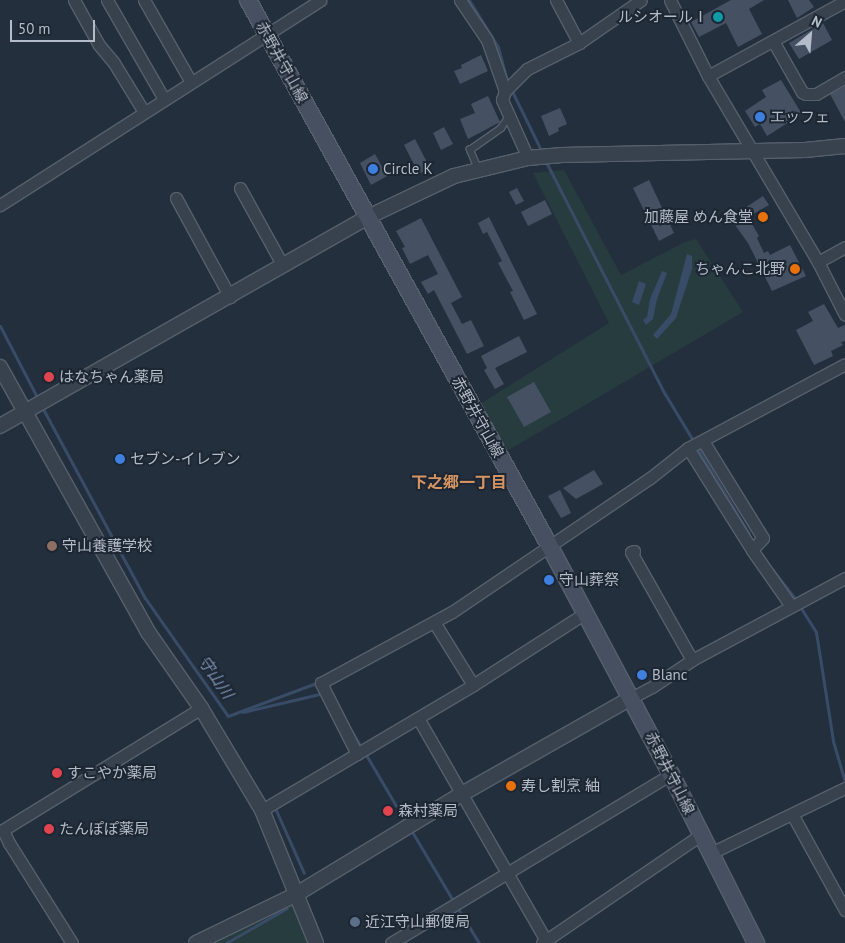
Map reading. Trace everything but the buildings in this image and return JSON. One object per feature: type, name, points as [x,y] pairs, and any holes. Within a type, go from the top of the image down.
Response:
[{"type":"main road","name":"赤野井守山線","points":[[248,0],[549,545],[671,774],[756,943]]},
{"type":"street","points":[[74,0],[99,45],[114,63],[144,112]]},
{"type":"street","points":[[107,0],[164,99]]},
{"type":"street","points":[[144,0],[191,82]]},
{"type":"street","points":[[0,205],[320,0]]},
{"type":"street","points":[[460,0],[487,40],[508,87]]},
{"type":"street","points":[[556,0],[579,43]]},
{"type":"street","points":[[528,158],[508,118],[502,100],[508,87],[527,69],[579,43],[641,0]]},
{"type":"street","points":[[670,0],[708,76],[818,262],[845,315]]},
{"type":"street","points":[[708,76],[845,2]]},
{"type":"street","points":[[773,41],[805,94],[816,94],[845,77]]},
{"type":"street","points":[[0,426],[368,217],[454,176],[528,158],[632,152],[752,151],[845,146]]},
{"type":"street","points":[[240,188],[283,266]]},
{"type":"street","points":[[176,198],[230,297]]},
{"type":"street","points":[[818,262],[845,247]]},
{"type":"street","points":[[357,754],[321,683],[452,612],[650,478],[688,448],[845,364]]},
{"type":"street","points":[[0,367],[148,632],[201,708],[262,810],[316,943]]},
{"type":"street","points":[[704,441],[763,538],[752,550]]},
{"type":"street","points":[[688,448],[752,550],[790,606]]},
{"type":"street","points":[[725,506],[738,498]]},
{"type":"street","points":[[634,551],[631,552],[692,660]]},
{"type":"street","points":[[196,943],[295,895],[462,794],[652,687],[692,660],[845,578]]},
{"type":"street","points":[[262,810],[473,685],[585,613]]},
{"type":"street","points":[[434,622],[473,685]]},
{"type":"street","points":[[72,943],[9,843],[3,830],[201,708]]},
{"type":"street","points":[[418,718],[544,942],[702,834]]},
{"type":"street","points":[[391,943],[505,872],[671,774]]},
{"type":"street","points":[[711,853],[845,788]]},
{"type":"street","points":[[792,814],[845,910]]},
{"type":"lane","points":[[479,171],[470,150],[501,128],[508,118]]},
{"type":"green space","points":[[564,170],[621,275],[685,242],[696,239],[743,312],[507,451],[480,404],[609,323],[533,173]]},
{"type":"green space","points":[[295,895],[316,943],[196,943]]},
{"type":"water","points":[[687,254],[692,256],[692,269],[676,318],[657,339],[653,335],[671,314]]},
{"type":"water","points":[[662,271],[667,273],[657,299],[653,319],[646,325],[643,320],[647,317],[650,299]]},
{"type":"water","points":[[639,281],[646,284],[639,305],[632,302]]},
{"type":"waterway","points":[[469,0],[498,47],[507,81],[542,152]]},
{"type":"waterway","points":[[545,160],[665,394],[694,442]]},
{"type":"waterway","name":"守山川","points":[[0,326],[38,399]]},
{"type":"waterway","name":"守山川","points":[[42,407],[145,598],[228,716],[319,682]]},
{"type":"waterway","points":[[697,447],[749,534]]},
{"type":"waterway","points":[[772,569],[794,597],[816,632],[833,741],[845,782]]},
{"type":"waterway","points":[[243,712],[324,693]]},
{"type":"waterway","name":"守山川","points":[[349,727],[361,747]]},
{"type":"waterway","name":"守山川","points":[[365,753],[406,823]]},
{"type":"waterway","name":"守山川","points":[[275,808],[304,873]]},
{"type":"waterway","name":"守山川","points":[[411,830],[454,902]]},
{"type":"waterway","name":"守山川","points":[[457,907],[479,943]]},
{"type":"waterway","name":"守山川","points":[[226,943],[287,908]]},
{"type":"place","name":"ルシオールⅠ","points":[[718,17]]},
{"type":"place","name":"エッフェ","points":[[760,117]]},
{"type":"place","name":"Circle K","points":[[373,169]]},
{"type":"place","name":"加藤屋 めん食堂","points":[[763,217]]},
{"type":"place","name":"ちゃんこ北野","points":[[795,269]]},
{"type":"place","name":"はなちゃん薬局","points":[[49,377]]},
{"type":"place","name":"セブン-イレブン","points":[[120,459]]},
{"type":"place","name":"守山養護学校","points":[[52,546]]},
{"type":"place","name":"守山葬祭","points":[[549,580]]},
{"type":"place","name":"Blanc","points":[[642,675]]},
{"type":"place","name":"すこやか薬局","points":[[57,773]]},
{"type":"place","name":"寿し割烹 紬","points":[[511,786]]},
{"type":"place","name":"森村薬局","points":[[388,811]]},
{"type":"place","name":"たんぽぽ薬局","points":[[49,829]]},
{"type":"place","name":"近江守山郵便局","points":[[355,922]]},
{"type":"district","name":"下之郷一丁目","points":[[459,482]]}]
